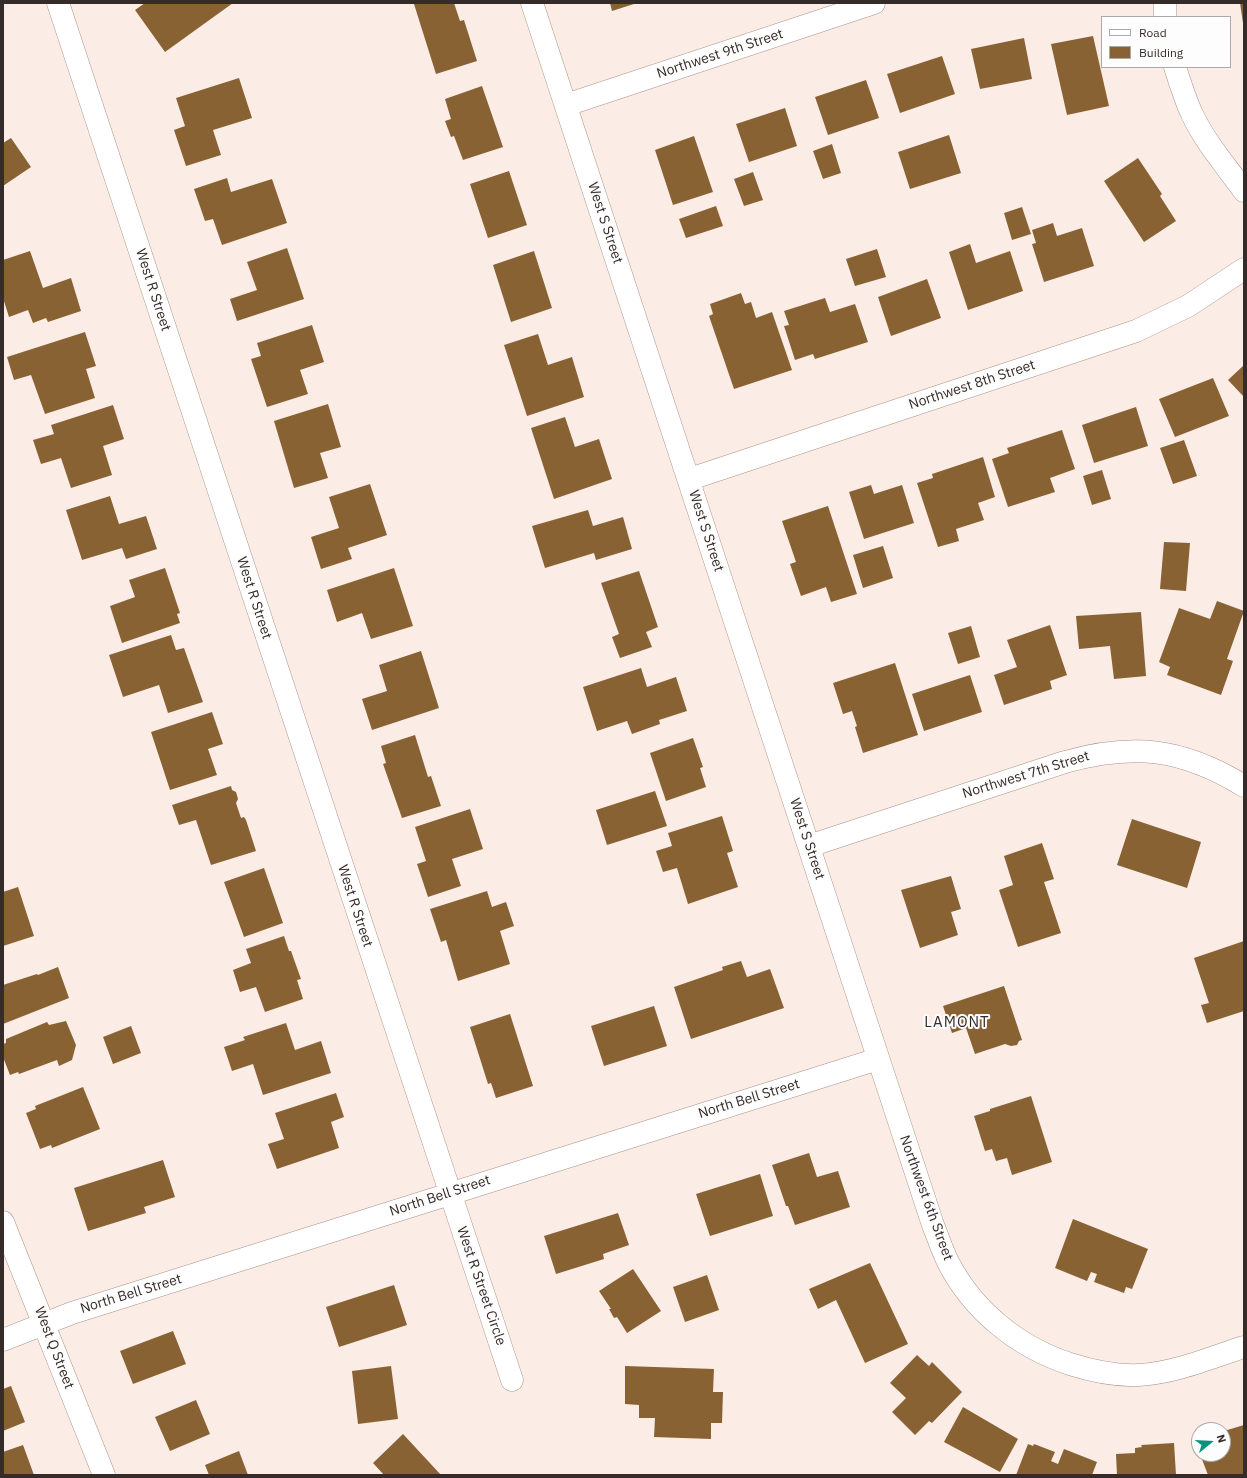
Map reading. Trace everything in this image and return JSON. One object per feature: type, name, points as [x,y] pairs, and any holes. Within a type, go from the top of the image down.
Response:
[{"type":"street","name":"West R Street","points":[[58,3],[449,1193]]},
{"type":"street","name":"West S Street","points":[[532,3],[690,479],[878,1059]]},
{"type":"street","name":"Northwest 9th Street","points":[[566,105],[874,3]]},
{"type":"street","points":[[1165,3],[1165,16]]},
{"type":"street","points":[[1175,68],[1183,92],[1193,115],[1205,136],[1244,191]]},
{"type":"street","name":"Northwest 8th Street","points":[[690,479],[1136,331],[1188,306],[1244,269]]},
{"type":"street","name":"Northwest 7th Street","points":[[809,846],[1065,762],[1099,753],[1125,750],[1148,752],[1190,760],[1224,774],[1244,786]]},
{"type":"street","name":"North Bell Street","points":[[3,1340],[45,1325],[72,1313],[878,1059]]},
{"type":"street","name":"Northwest 6th Street","points":[[878,1059],[933,1225],[948,1262],[968,1293],[988,1317],[1015,1339],[1047,1357],[1083,1368],[1119,1375],[1139,1375],[1174,1369],[1244,1347]]},
{"type":"street","name":"West R Street Circle","points":[[449,1193],[512,1380]]},
{"type":"street","name":"West Q Street","points":[[3,1222],[104,1475]]},
{"type":"building","points":[[145,3],[233,3],[165,52],[135,10]]},
{"type":"building","points":[[454,3],[460,21],[464,20],[477,61],[436,74],[414,4]]},
{"type":"building","points":[[610,3],[637,3],[612,11]]},
{"type":"building","points":[[1240,3],[1244,3],[1244,23],[1243,23]]},
{"type":"building","points":[[1093,36],[1109,106],[1067,115],[1051,44]]},
{"type":"building","points":[[1024,38],[1032,79],[980,89],[971,49]]},
{"type":"building","points":[[942,56],[955,94],[900,113],[887,74]]},
{"type":"building","points":[[239,78],[252,118],[213,130],[221,155],[186,166],[174,130],[185,126],[176,98]]},
{"type":"building","points":[[866,80],[879,118],[828,135],[815,97]]},
{"type":"building","points":[[482,86],[503,147],[463,160],[454,136],[451,137],[445,121],[451,119],[445,99]]},
{"type":"building","points":[[785,108],[797,146],[749,162],[736,124]]},
{"type":"building","points":[[949,135],[961,173],[910,189],[898,152]]},
{"type":"building","points":[[694,136],[713,192],[673,205],[655,150]]},
{"type":"building","points":[[11,138],[31,167],[3,186],[3,143]]},
{"type":"building","points":[[832,144],[841,173],[823,179],[813,151]]},
{"type":"building","points":[[1138,158],[1162,194],[1160,196],[1176,221],[1144,242],[1104,181]]},
{"type":"building","points":[[509,171],[527,225],[488,238],[470,184]]},
{"type":"building","points":[[753,172],[763,200],[744,206],[734,179]]},
{"type":"building","points":[[227,178],[231,192],[272,179],[287,223],[222,245],[213,219],[205,221],[194,189]]},
{"type":"building","points":[[716,206],[723,226],[686,238],[679,219]]},
{"type":"building","points":[[1022,207],[1031,234],[1012,240],[1004,213]]},
{"type":"building","points":[[1053,223],[1057,236],[1082,228],[1094,266],[1044,282],[1032,244],[1036,243],[1032,230]]},
{"type":"building","points":[[970,244],[976,263],[1010,251],[1023,291],[968,310],[949,252]]},
{"type":"building","points":[[287,248],[304,299],[237,321],[230,299],[257,290],[247,262]]},
{"type":"building","points":[[877,249],[886,277],[855,286],[846,259]]},
{"type":"building","points":[[30,251],[43,288],[71,278],[81,311],[48,322],[46,318],[33,323],[28,310],[9,317],[3,298],[3,260]]},
{"type":"building","points":[[534,251],[552,308],[511,322],[493,265]]},
{"type":"building","points":[[927,279],[941,318],[891,336],[878,297]]},
{"type":"building","points":[[741,293],[745,304],[751,302],[756,318],[772,312],[792,370],[734,389],[709,316],[713,314],[710,304]]},
{"type":"building","points":[[825,298],[830,312],[855,304],[868,342],[815,359],[813,354],[795,360],[784,326],[789,325],[784,311]]},
{"type":"building","points":[[312,325],[324,362],[300,370],[308,394],[267,407],[251,359],[261,356],[257,343]]},
{"type":"building","points":[[85,332],[96,366],[86,369],[95,398],[45,414],[31,375],[14,380],[7,357]]},
{"type":"building","points":[[538,334],[548,365],[572,357],[584,397],[527,416],[504,345]]},
{"type":"building","points":[[1244,365],[1244,397],[1228,380]]},
{"type":"building","points":[[1213,378],[1229,416],[1175,437],[1159,399]]},
{"type":"building","points":[[328,404],[341,447],[320,453],[328,478],[294,488],[274,421]]},
{"type":"building","points":[[113,405],[124,439],[103,446],[112,475],[71,488],[61,458],[41,464],[33,440],[54,434],[51,425]]},
{"type":"building","points":[[1136,407],[1148,446],[1094,463],[1082,425]]},
{"type":"building","points":[[565,417],[575,447],[599,439],[612,479],[554,499],[531,428]]},
{"type":"building","points":[[1062,430],[1075,469],[1050,478],[1055,492],[1008,507],[992,459],[1009,453],[1007,448]]},
{"type":"building","points":[[1184,440],[1197,476],[1173,484],[1160,448]]},
{"type":"building","points":[[983,457],[995,497],[978,503],[984,520],[956,529],[959,541],[938,547],[917,483],[933,478],[932,474]]},
{"type":"building","points":[[1102,470],[1111,499],[1092,505],[1083,476]]},
{"type":"building","points":[[370,484],[387,535],[348,548],[352,559],[321,569],[311,537],[339,528],[329,497]]},
{"type":"building","points":[[871,485],[874,494],[902,485],[914,523],[864,539],[849,492]]},
{"type":"building","points":[[110,496],[119,524],[146,516],[157,549],[126,559],[122,548],[82,560],[66,510]]},
{"type":"building","points":[[828,506],[857,594],[831,602],[826,587],[801,596],[790,564],[796,562],[782,521]]},
{"type":"building","points":[[588,510],[593,526],[623,517],[632,549],[596,560],[594,553],[545,568],[532,526]]},
{"type":"building","points":[[1164,542],[1190,543],[1186,591],[1160,589]]},
{"type":"building","points":[[883,546],[893,578],[863,588],[853,555]]},
{"type":"building","points":[[165,568],[180,613],[177,614],[180,623],[122,643],[110,606],[135,597],[129,580]]},
{"type":"building","points":[[394,568],[413,626],[371,639],[362,613],[337,622],[327,590]]},
{"type":"building","points":[[639,571],[658,627],[646,632],[652,647],[620,658],[612,637],[619,634],[601,583]]},
{"type":"building","points":[[1217,601],[1244,611],[1227,659],[1233,661],[1221,695],[1167,675],[1170,667],[1159,662],[1179,608],[1210,619]]},
{"type":"building","points":[[1141,612],[1146,676],[1114,679],[1110,646],[1079,649],[1076,616]]},
{"type":"building","points":[[1050,625],[1067,675],[1050,681],[1052,689],[1004,705],[994,675],[1017,667],[1007,640]]},
{"type":"building","points":[[971,626],[980,657],[958,664],[948,633]]},
{"type":"building","points":[[171,635],[176,650],[184,648],[203,702],[168,713],[159,685],[123,697],[109,655]]},
{"type":"building","points":[[421,651],[439,708],[372,730],[362,699],[387,691],[379,665]]},
{"type":"building","points":[[895,663],[918,735],[863,753],[852,711],[843,714],[833,683]]},
{"type":"building","points":[[641,668],[647,687],[676,677],[687,711],[659,720],[660,724],[632,734],[627,721],[597,731],[583,687]]},
{"type":"building","points":[[970,675],[982,712],[924,731],[912,694]]},
{"type":"building","points":[[212,712],[223,744],[208,749],[217,775],[170,790],[151,732]]},
{"type":"building","points":[[415,735],[428,777],[431,776],[441,806],[402,818],[383,764],[386,763],[381,746]]},
{"type":"building","points":[[693,738],[703,767],[700,768],[706,787],[666,801],[650,753]]},
{"type":"building","points":[[231,786],[232,790],[236,792],[238,799],[236,803],[241,818],[244,817],[246,820],[256,851],[211,865],[196,820],[179,825],[172,805]]},
{"type":"building","points":[[655,791],[667,826],[607,845],[596,810]]},
{"type":"building","points":[[470,809],[483,849],[452,859],[461,886],[428,897],[417,864],[426,861],[415,827]]},
{"type":"building","points":[[722,816],[733,851],[727,853],[738,887],[688,904],[677,868],[663,872],[656,851],[672,846],[668,833]]},
{"type":"building","points":[[1132,819],[1201,842],[1187,888],[1117,865]]},
{"type":"building","points":[[1042,843],[1054,879],[1044,882],[1061,933],[1018,947],[999,890],[1013,885],[1004,856]]},
{"type":"building","points":[[264,868],[283,923],[244,937],[224,882]]},
{"type":"building","points":[[951,876],[961,909],[951,912],[958,935],[920,948],[901,890]]},
{"type":"building","points":[[18,887],[34,936],[3,946],[3,892]]},
{"type":"building","points":[[487,891],[492,907],[506,902],[514,926],[500,931],[510,964],[458,981],[446,940],[441,942],[430,909]]},
{"type":"building","points":[[284,936],[301,979],[297,980],[303,999],[265,1012],[256,987],[240,992],[233,970],[251,963],[246,949]]},
{"type":"building","points":[[1244,941],[1244,1011],[1207,1023],[1201,1005],[1209,1003],[1194,958]]},
{"type":"building","points":[[741,961],[747,977],[770,969],[784,1008],[691,1039],[674,987],[723,970],[722,967]]},
{"type":"building","points":[[58,967],[69,998],[3,1024],[3,985],[37,974],[38,975]]},
{"type":"building","points":[[1004,986],[1022,1040],[1019,1041],[1017,1045],[1011,1046],[1005,1044],[975,1054],[966,1028],[952,1033],[943,1006]]},
{"type":"building","points":[[654,1006],[667,1046],[604,1066],[591,1026]]},
{"type":"building","points":[[510,1014],[533,1086],[496,1098],[491,1083],[488,1084],[470,1027]]},
{"type":"building","points":[[66,1021],[76,1045],[72,1060],[59,1066],[57,1060],[19,1074],[18,1072],[10,1075],[3,1057],[3,1044],[6,1043],[6,1039],[47,1022],[49,1025]]},
{"type":"building","points":[[286,1023],[295,1050],[321,1041],[331,1073],[263,1095],[253,1064],[232,1071],[224,1047],[245,1040],[243,1037]]},
{"type":"building","points":[[131,1026],[141,1053],[113,1064],[103,1037]]},
{"type":"building","points":[[83,1087],[100,1129],[52,1148],[51,1145],[40,1149],[26,1113],[36,1109],[35,1106]]},
{"type":"building","points":[[336,1093],[344,1117],[331,1122],[339,1148],[277,1169],[268,1144],[284,1139],[275,1113]]},
{"type":"building","points":[[1031,1096],[1052,1162],[1012,1175],[1007,1158],[996,1161],[992,1149],[985,1151],[974,1116],[990,1111],[990,1109]]},
{"type":"building","points":[[809,1153],[817,1177],[838,1171],[850,1207],[795,1225],[788,1206],[786,1206],[772,1165]]},
{"type":"building","points":[[163,1160],[175,1197],[144,1207],[146,1213],[88,1231],[74,1188]]},
{"type":"building","points":[[760,1174],[773,1216],[710,1236],[696,1194]]},
{"type":"building","points":[[618,1213],[629,1245],[603,1254],[604,1259],[556,1274],[544,1236]]},
{"type":"building","points":[[1073,1219],[1148,1249],[1132,1289],[1126,1287],[1124,1293],[1094,1282],[1097,1274],[1091,1272],[1087,1281],[1055,1268]]},
{"type":"building","points":[[870,1263],[908,1344],[865,1363],[836,1300],[818,1309],[809,1289]]},
{"type":"building","points":[[633,1269],[661,1311],[627,1333],[617,1317],[614,1318],[609,1309],[611,1309],[599,1291]]},
{"type":"building","points":[[707,1275],[719,1310],[685,1322],[673,1287]]},
{"type":"building","points":[[394,1285],[407,1325],[339,1347],[326,1307]]},
{"type":"building","points":[[173,1331],[186,1364],[133,1384],[120,1351]]},
{"type":"building","points":[[917,1355],[929,1366],[932,1362],[962,1392],[932,1423],[929,1421],[915,1435],[892,1412],[906,1398],[890,1383]]},
{"type":"building","points":[[391,1366],[398,1419],[358,1424],[352,1371]]},
{"type":"building","points":[[625,1366],[714,1369],[713,1392],[723,1392],[722,1423],[711,1423],[711,1439],[654,1437],[655,1418],[639,1418],[639,1405],[625,1404]]},
{"type":"building","points":[[11,1386],[25,1422],[3,1431],[3,1389]]},
{"type":"building","points":[[196,1400],[210,1434],[170,1451],[155,1417]]},
{"type":"building","points":[[963,1407],[1018,1439],[1000,1472],[944,1442]]},
{"type":"building","points":[[1244,1425],[1244,1475],[1208,1475],[1203,1462],[1231,1462],[1231,1429]]},
{"type":"building","points":[[403,1434],[441,1475],[384,1475],[373,1463]]},
{"type":"building","points":[[1174,1443],[1176,1475],[1117,1475],[1116,1454],[1135,1453],[1135,1448],[1142,1447],[1141,1445]]},
{"type":"building","points":[[1028,1444],[1033,1446],[1034,1444],[1055,1452],[1051,1461],[1058,1464],[1064,1449],[1097,1462],[1092,1475],[1016,1475]]},
{"type":"building","points":[[23,1445],[34,1475],[3,1475],[3,1452]]},
{"type":"building","points":[[239,1451],[248,1475],[209,1475],[205,1465]]},
{"type":"district","name":"LAMONT","points":[[957,1023]]}]
